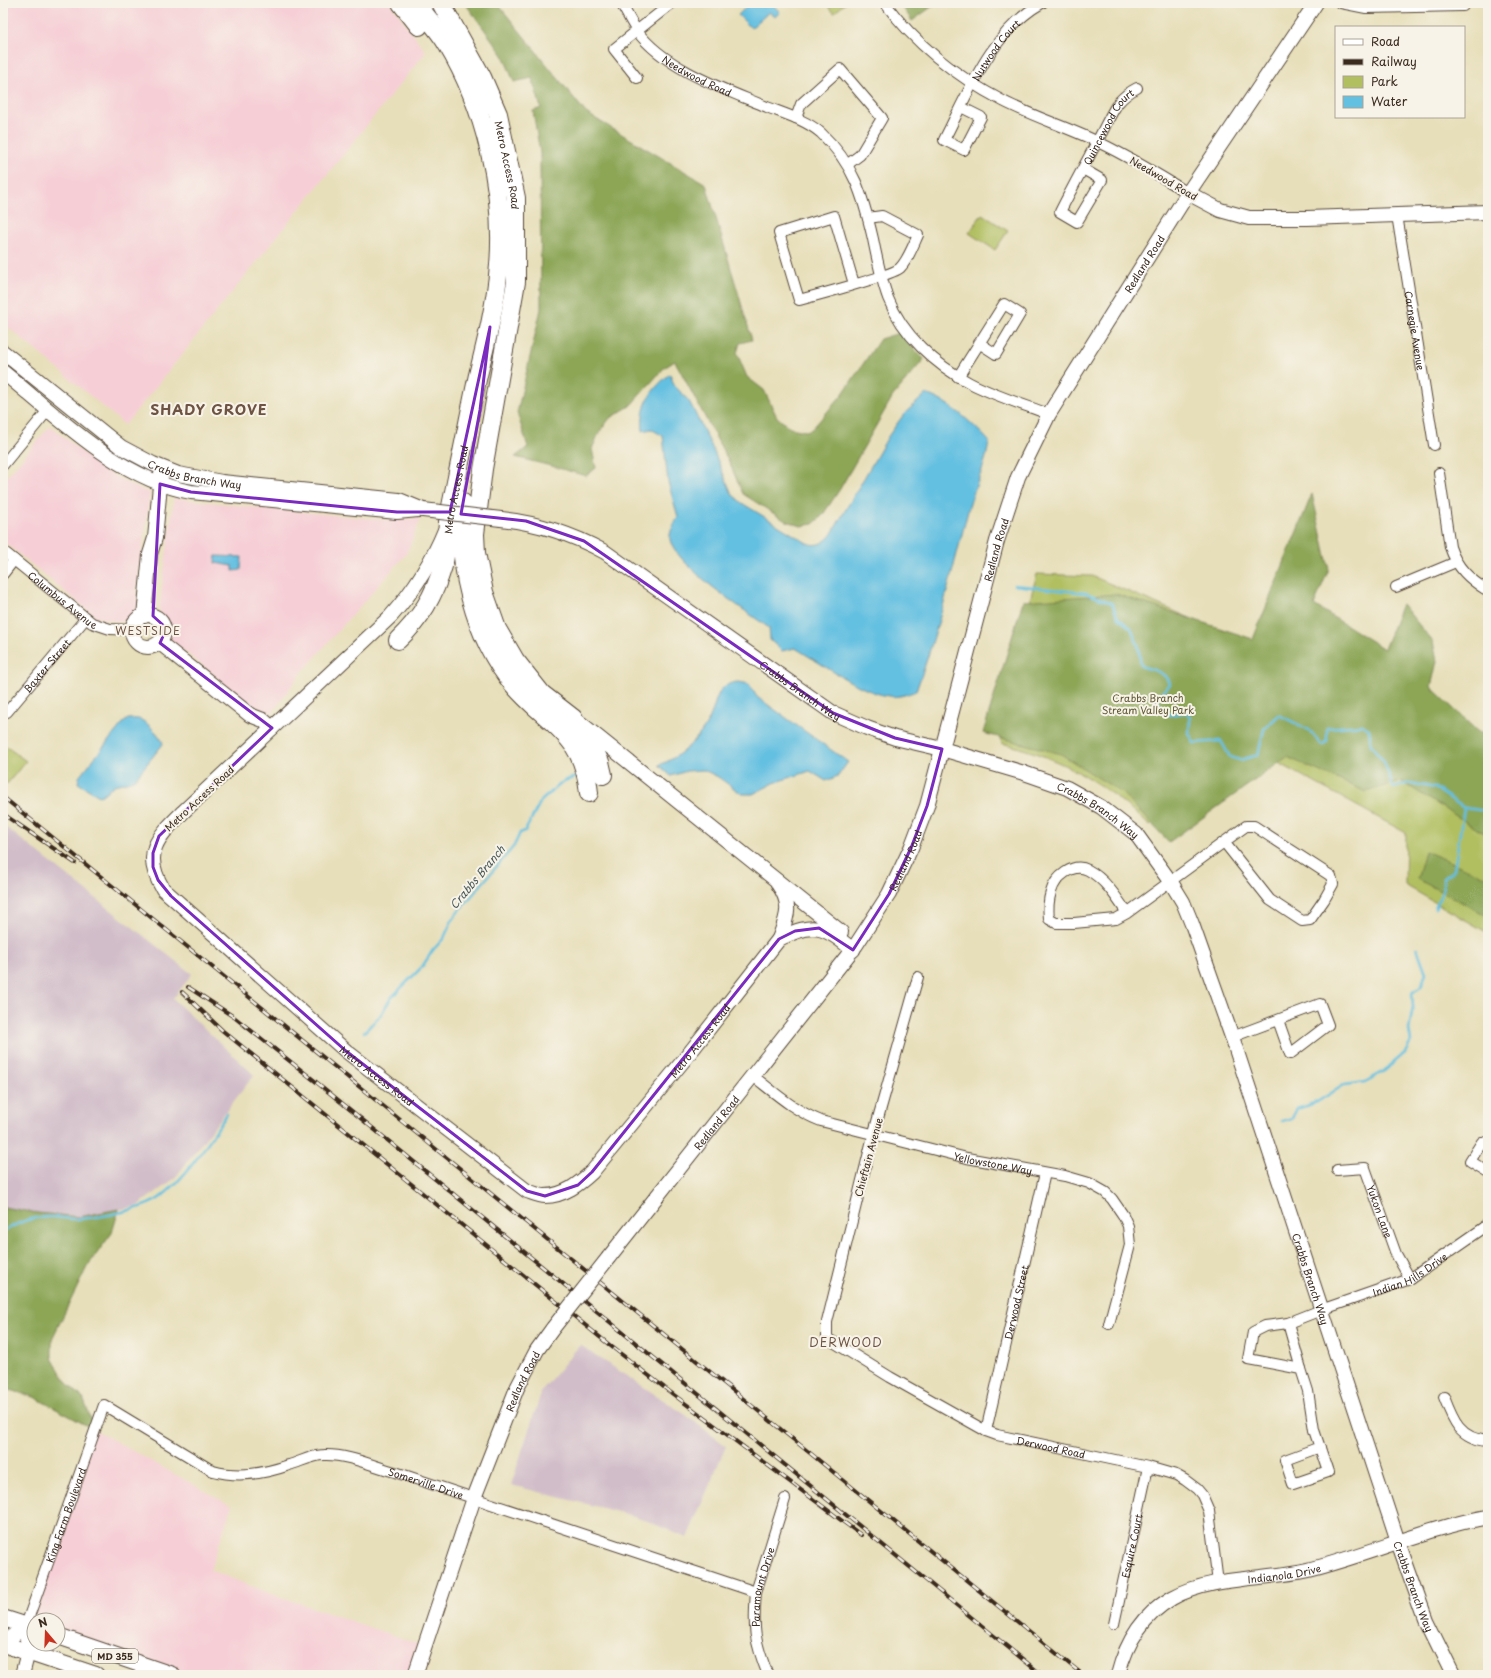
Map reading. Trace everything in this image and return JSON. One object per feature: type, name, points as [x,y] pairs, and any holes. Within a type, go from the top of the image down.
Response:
[{"type":"highway","points":[[401,3],[433,44],[456,80],[489,152]]},
{"type":"highway","name":"Metro Access Road","points":[[416,3],[446,42],[463,74],[480,115],[498,195],[500,232],[498,280],[490,327],[474,392],[449,520]]},
{"type":"highway","name":"Metro Access Road","points":[[442,7],[472,59],[498,114],[516,198],[516,282],[479,499],[475,534],[476,552],[484,592],[491,615],[508,650],[542,694],[573,718]]},
{"type":"highway","points":[[490,327],[480,410],[465,484],[460,522],[464,569],[477,619],[488,644],[512,683],[529,702],[563,731],[577,749],[584,764],[589,792]]},
{"type":"highway","points":[[398,640],[414,626],[430,599],[443,565],[449,520]]},
{"type":"highway","points":[[573,718],[593,748],[600,762],[603,775]]},
{"type":"main road","name":"Redland Road","points":[[415,1675],[474,1498],[517,1388],[537,1350],[855,947],[889,894],[911,848],[928,806],[997,541],[1018,477],[1049,414],[1188,192],[1316,3]]},
{"type":"main road","name":"Needwood Road","points":[[1188,192],[1220,210],[1249,218],[1488,212]]},
{"type":"main road","name":"Crabbs Branch Way","points":[[3,352],[121,447],[162,468],[178,474],[222,482],[399,500],[423,510]]},
{"type":"main road","name":"Crabbs Branch Way","points":[[3,372],[90,443],[124,466],[160,484],[178,490],[397,512],[423,510],[526,521],[552,528],[584,541],[605,552],[833,712],[867,728],[895,738],[942,749],[1024,773],[1067,788],[1102,807],[1136,834],[1171,882],[1183,902],[1192,924],[1232,1037],[1398,1542],[1426,1620],[1453,1675]]},
{"type":"main road","points":[[148,616],[150,554],[155,538],[162,468]]},
{"type":"main road","name":"Metro Access Road","points":[[449,520],[432,559],[403,603],[159,836],[153,853],[153,867],[163,889],[346,1051],[527,1191],[545,1196],[561,1193],[578,1185],[592,1172],[688,1055],[779,939],[795,931],[819,928],[855,947]]},
{"type":"main road","points":[[148,616],[161,621],[164,630],[160,642],[152,647],[144,647],[134,639],[132,630],[135,621],[148,616]]},
{"type":"main road","points":[[160,642],[250,714],[263,720],[272,728]]},
{"type":"main road","points":[[250,714],[255,729],[257,743]]},
{"type":"main road","name":"Metro Access Road","points":[[573,718],[776,880],[855,947]]},
{"type":"main road","points":[[776,880],[783,892],[788,908],[787,916],[779,939]]},
{"type":"main road","name":"Indianola Drive","points":[[1118,1672],[1127,1649],[1137,1630],[1150,1615],[1171,1599],[1182,1593],[1218,1583],[1306,1570],[1334,1563],[1442,1528],[1488,1518]]},
{"type":"main road","points":[[3,1618],[26,1625]]},
{"type":"main road","points":[[3,1644],[26,1629]]},
{"type":"main road","name":"MD 355","points":[[66,1639],[172,1675]]},
{"type":"main road","name":"MD 355","points":[[3,1644],[26,1651]]},
{"type":"main road","name":"MD 355","points":[[28,1652],[96,1675]]},
{"type":"main road","name":"King Farm Boulevard","points":[[22,1675],[28,1652]]},
{"type":"street","name":"Needwood Road","points":[[621,3],[637,31],[653,48],[674,64],[708,81],[805,122],[820,132],[848,164],[859,188],[868,218],[881,276],[888,298],[900,322],[928,354],[958,377],[971,384],[1049,414]]},
{"type":"street","points":[[637,78],[614,49],[672,3]]},
{"type":"street","name":"Needwood Road","points":[[885,3],[894,15],[937,59],[973,83],[1003,101],[1097,141],[1188,192]]},
{"type":"street","name":"Nutwood Court","points":[[961,107],[973,83],[1000,40],[1024,16],[1042,3]]},
{"type":"street","points":[[1341,3],[1366,8],[1463,6]]},
{"type":"street","points":[[796,118],[801,104],[840,69],[882,118],[860,155],[848,164]]},
{"type":"street","name":"Quincewood Court","points":[[1083,169],[1102,180],[1077,222],[1060,212],[1097,141],[1118,104],[1128,93],[1137,88]]},
{"type":"street","points":[[854,284],[834,216],[779,233],[799,300],[854,284],[881,276],[900,268],[918,236],[882,216],[878,215],[868,218]]},
{"type":"street","name":"Carnegie Avenue","points":[[1397,215],[1434,445]]},
{"type":"street","points":[[958,377],[979,343],[1004,304],[1020,314],[996,354],[979,343]]},
{"type":"street","points":[[3,466],[48,409]]},
{"type":"street","points":[[1439,473],[1450,547],[1456,562],[1470,580],[1488,591]]},
{"type":"street","name":"Columbus Avenue","points":[[3,551],[86,618],[104,628],[132,630]]},
{"type":"street","points":[[3,574],[14,560]]},
{"type":"street","points":[[1396,587],[1456,562]]},
{"type":"street","name":"Baxter Street","points":[[5,710],[86,618]]},
{"type":"street","points":[[1127,913],[1116,897],[1095,874],[1087,869],[1076,867],[1068,871],[1059,878],[1051,890],[1048,907],[1049,919],[1056,923],[1116,919],[1127,913],[1171,882],[1224,842],[1246,826],[1254,826],[1331,876],[1333,884],[1310,920],[1302,921],[1270,900],[1224,842]]},
{"type":"street","name":"Chieftain Avenue","points":[[826,1338],[829,1315],[873,1136],[918,977]]},
{"type":"street","points":[[1232,1037],[1320,1004],[1328,1025],[1290,1054],[1278,1020]]},
{"type":"street","name":"Yellowstone Way","points":[[753,1076],[783,1101],[821,1122],[967,1158],[1089,1183],[1104,1192],[1119,1207],[1128,1226],[1130,1245],[1109,1324]]},
{"type":"street","points":[[1488,1146],[1482,1142],[1470,1161],[1488,1172]]},
{"type":"street","name":"Yukon Lane","points":[[1337,1170],[1365,1168],[1396,1254],[1410,1279]]},
{"type":"street","name":"Derwood Street","points":[[986,1431],[1045,1173]]},
{"type":"street","name":"Indian Hills Drive","points":[[1301,1369],[1248,1359],[1253,1332],[1265,1326],[1288,1323],[1410,1279],[1485,1227],[1488,1222]]},
{"type":"street","points":[[1288,1323],[1308,1391],[1314,1430],[1320,1447],[1328,1472],[1293,1484],[1285,1460],[1320,1447]]},
{"type":"street","name":"Derwood Road","points":[[826,1338],[890,1377],[986,1431],[997,1435],[1148,1467],[1176,1475],[1191,1484],[1202,1495],[1209,1511],[1218,1583]]},
{"type":"street","points":[[1444,1397],[1450,1414],[1468,1436],[1476,1440],[1488,1441]]},
{"type":"street","name":"Somerville Drive","points":[[104,1405],[213,1471],[225,1474],[247,1475],[262,1473],[322,1455],[337,1455],[474,1498],[756,1592]]},
{"type":"street","name":"King Farm Boulevard","points":[[35,1612],[104,1405]]},
{"type":"street","name":"Esquire Court","points":[[1114,1624],[1148,1467]]},
{"type":"street","name":"Paramount Drive","points":[[768,1675],[756,1644],[754,1634],[756,1592],[785,1499]]},
{"type":"highlighted area","points":[[490,327],[480,410],[461,514],[526,521],[584,541],[833,713],[895,738],[942,749],[927,806],[911,848],[889,894],[853,950],[819,928],[795,931],[779,939],[592,1172],[578,1185],[545,1196],[527,1191],[346,1051],[171,896],[158,880],[153,867],[153,853],[159,836],[272,728],[160,643],[164,634],[163,625],[153,616],[160,484],[191,492],[397,512],[450,512]]},
{"type":"shaded area","points":[[3,3],[390,3],[426,52],[125,425],[3,323]]},
{"type":"shaded area","points":[[50,426],[102,468],[128,484],[150,493],[136,594],[139,609],[125,621],[119,622],[96,617],[3,541],[3,481]]},
{"type":"shaded area","points":[[174,498],[385,520],[421,518],[406,554],[302,672],[267,719],[171,640],[167,623],[159,610]]},
{"type":"shaded area","points":[[3,825],[192,974],[173,999],[254,1075],[174,1179],[137,1206],[79,1217],[38,1213],[3,1207]]},
{"type":"shaded area","points":[[580,1345],[683,1413],[726,1446],[687,1538],[638,1517],[511,1485],[542,1390]]},
{"type":"shaded area","points":[[95,1430],[232,1506],[210,1570],[269,1593],[424,1646],[415,1675],[172,1675],[66,1639],[66,1612],[31,1612]]},
{"type":"green space","points":[[465,3],[497,3],[586,113],[706,184],[752,340],[740,343],[737,353],[747,377],[764,390],[777,417],[790,428],[806,431],[812,429],[842,395],[880,339],[899,333],[924,359],[893,396],[840,489],[822,516],[813,524],[801,526],[784,520],[743,494],[729,462],[675,361],[664,368],[630,406],[610,418],[599,433],[592,449],[596,468],[586,476],[515,457],[528,447],[517,413],[541,309],[540,153],[533,111],[541,108],[532,78],[514,82],[503,55]]},
{"type":"green space","points":[[825,3],[846,3],[834,13]]},
{"type":"green space","points":[[900,3],[937,3],[912,21]]},
{"type":"green space","points":[[982,214],[1008,231],[995,250],[969,233]]},
{"type":"green space","name":"Crabbs Branch Stream Valley Park","points":[[1312,494],[1329,569],[1314,605],[1384,649],[1402,604],[1433,642],[1437,661],[1431,687],[1477,731],[1488,734],[1488,836],[1401,781],[1366,792],[1287,757],[1169,842],[1122,793],[1061,754],[983,733],[1023,601],[1116,594],[1253,639]]},
{"type":"green space","name":"Crabbs Branch Stream Valley Park","points":[[1037,574],[1092,576],[1382,700],[1488,748],[1488,933],[1405,885],[1406,833],[1277,762],[1195,787],[1150,826],[1116,797],[1082,774],[1045,757],[1002,743],[995,728]]},
{"type":"green space","points":[[3,744],[26,761],[7,784],[3,780]]},
{"type":"green space","points":[[1425,851],[1488,878],[1488,916],[1417,879]]},
{"type":"green space","points":[[3,1207],[38,1213],[79,1217],[119,1209],[112,1233],[87,1267],[52,1339],[52,1358],[67,1383],[83,1398],[95,1430],[34,1397],[3,1388]]},
{"type":"water","points":[[750,3],[771,3],[780,12],[775,17],[769,12],[751,28],[738,15]]},
{"type":"water","points":[[670,374],[674,385],[689,401],[711,445],[732,494],[742,503],[807,543],[814,545],[820,544],[831,535],[889,435],[904,414],[926,394],[952,407],[989,441],[983,466],[969,507],[938,623],[916,691],[896,696],[878,694],[854,683],[795,648],[782,651],[770,640],[769,628],[715,589],[688,566],[678,554],[670,540],[672,530],[678,517],[668,482],[663,436],[651,429],[643,431],[643,414],[648,399],[657,386]]},
{"type":"water","points":[[216,556],[242,557],[241,570],[233,571],[233,566],[215,563]]},
{"type":"water","points":[[739,682],[749,684],[757,697],[848,762],[838,776],[826,781],[810,771],[774,783],[753,794],[742,794],[718,777],[704,770],[687,771],[671,776],[659,765],[674,758],[695,740],[706,725],[720,691],[728,684]]},
{"type":"water","points":[[128,719],[138,719],[144,721],[158,734],[163,744],[134,780],[114,785],[99,796],[78,783],[79,777],[122,724]]},
{"type":"waterway","name":"Crabbs Branch","points":[[1014,585],[1086,593],[1112,603],[1118,618],[1131,628],[1138,645],[1141,666],[1162,674],[1165,676],[1169,684],[1157,699],[1160,706],[1170,715],[1187,712],[1190,718],[1189,733],[1194,743],[1221,741],[1230,757],[1240,760],[1258,755],[1264,729],[1279,715],[1309,730],[1322,745],[1327,741],[1327,728],[1362,725],[1369,729],[1371,745],[1384,762],[1393,787],[1411,783],[1435,788],[1464,808],[1488,811]]},
{"type":"waterway","name":"Crabbs Branch","points":[[364,1032],[380,1016],[391,998],[422,967],[433,950],[444,938],[453,918],[514,846],[520,833],[525,831],[541,801],[564,781],[576,777]]},
{"type":"waterway","points":[[1435,909],[1443,889],[1444,878],[1454,870],[1464,808]]},
{"type":"waterway","points":[[1282,1121],[1292,1118],[1297,1109],[1317,1102],[1344,1085],[1365,1082],[1383,1072],[1405,1053],[1411,1042],[1409,1030],[1413,1007],[1412,993],[1421,987],[1426,973],[1417,948]]},
{"type":"waterway","name":"Crabbs Branch","points":[[3,1231],[21,1222],[32,1219],[45,1217],[76,1219],[96,1217],[144,1206],[153,1202],[171,1189],[189,1169],[227,1114]]},
{"type":"railway","points":[[3,797],[1083,1675]]},
{"type":"railway","points":[[3,814],[75,863]]},
{"type":"railway","points":[[188,987],[234,1017],[315,1081],[1042,1675]]},
{"type":"railway","points":[[182,992],[223,1031],[612,1347],[861,1535]]},
{"type":"district","name":"SHADY GROVE","points":[[209,409]]},
{"type":"district","name":"WESTSIDE","points":[[148,630]]},
{"type":"district","name":"DERWOOD","points":[[846,1342]]}]
